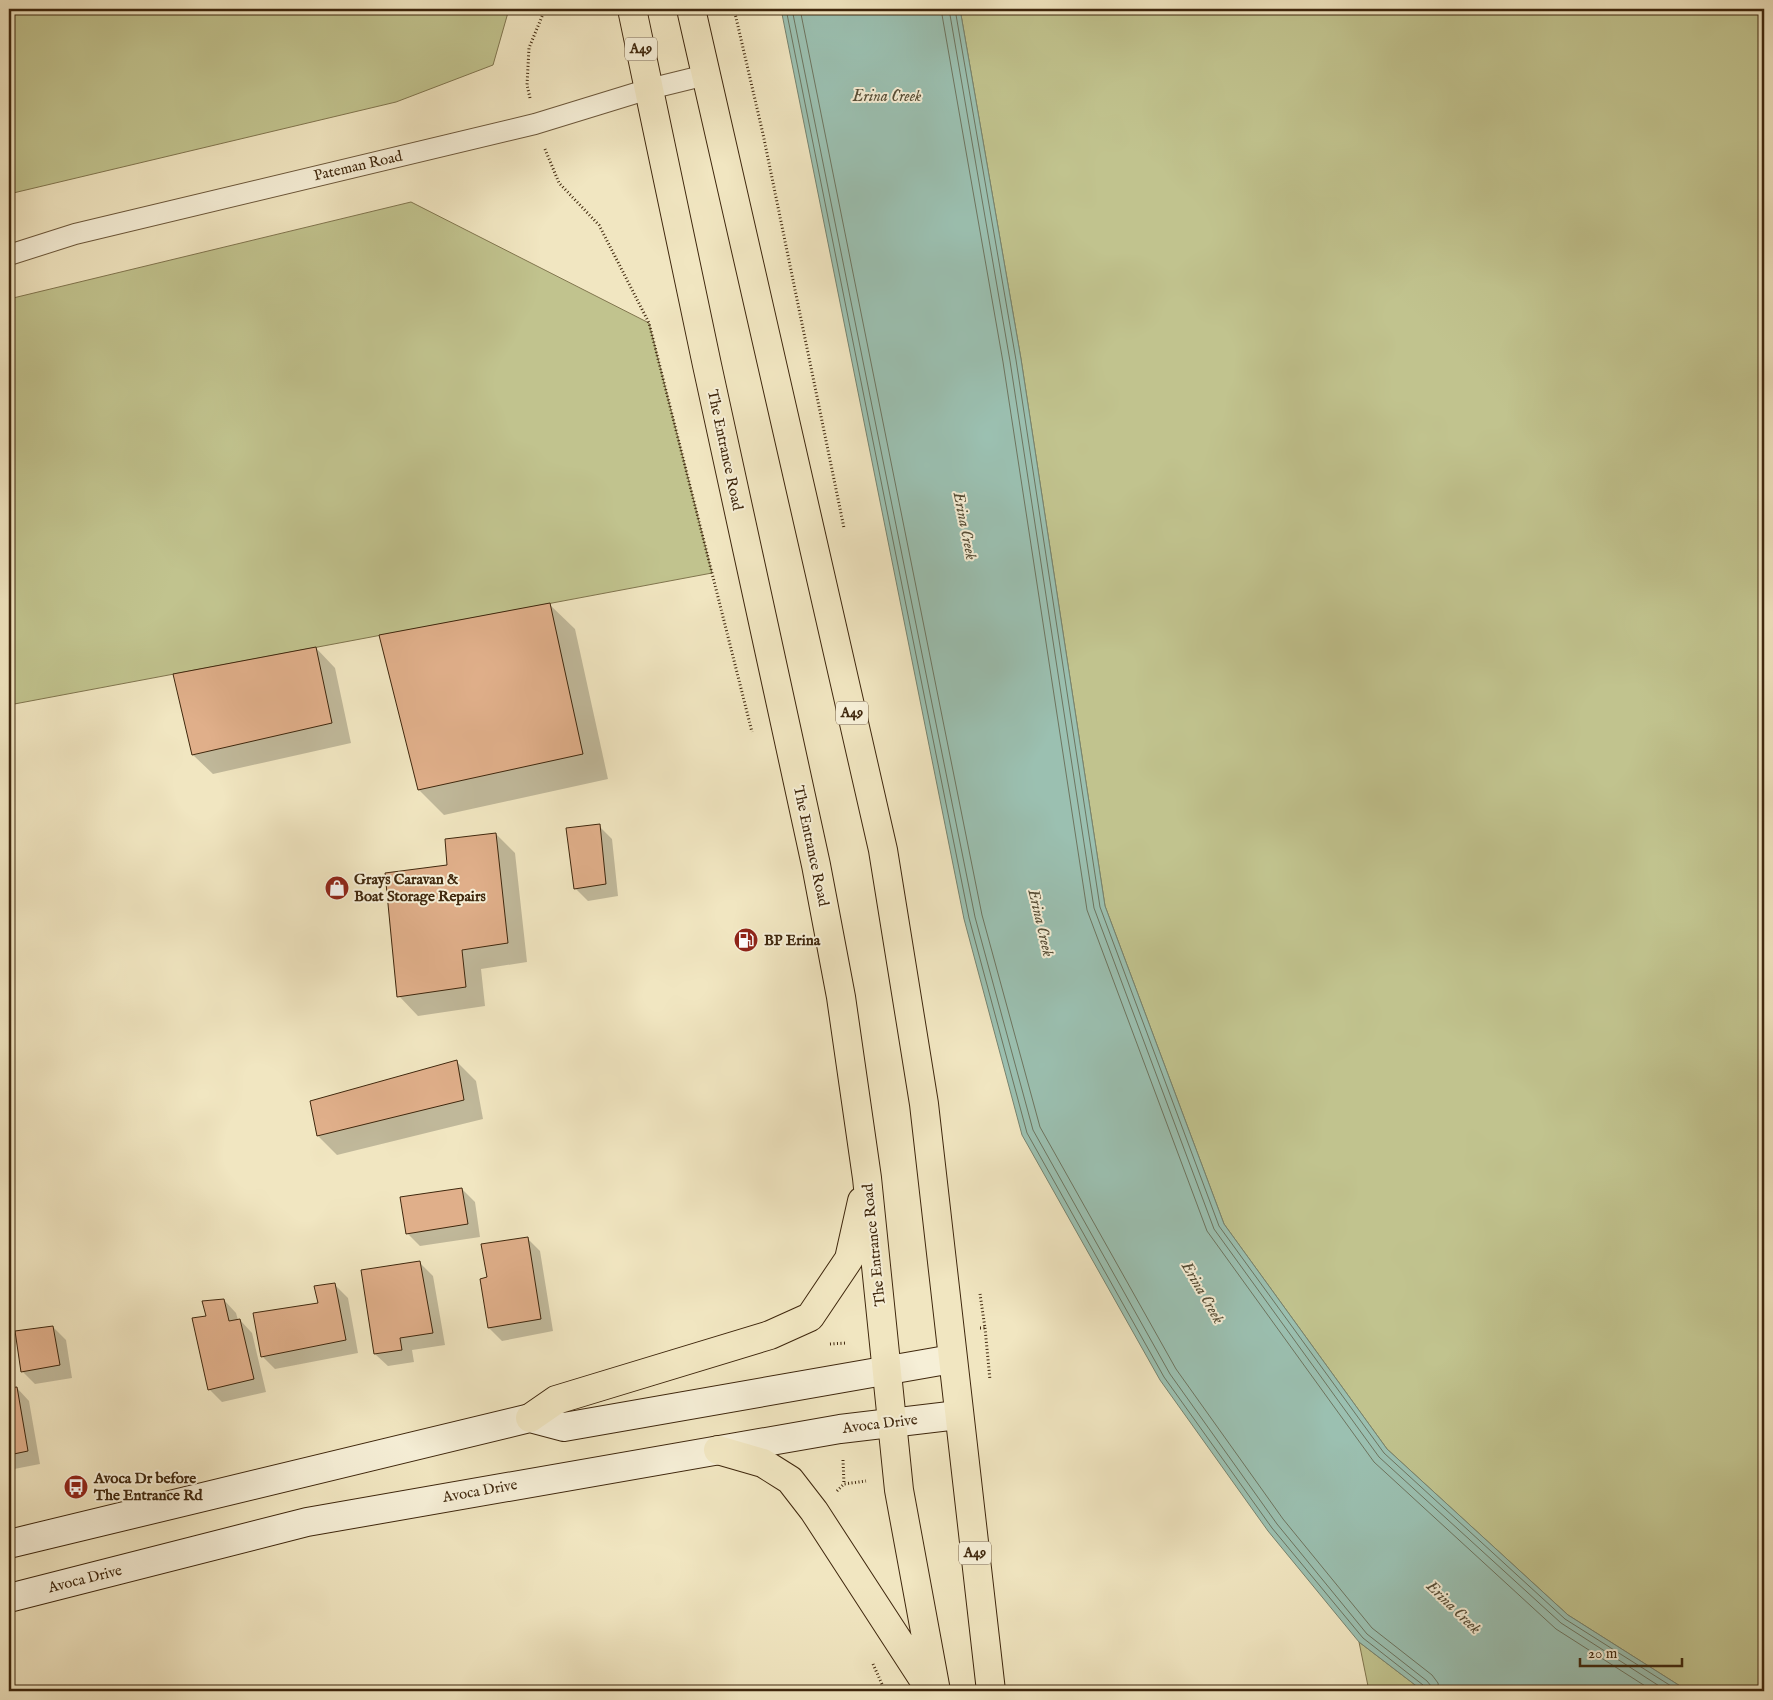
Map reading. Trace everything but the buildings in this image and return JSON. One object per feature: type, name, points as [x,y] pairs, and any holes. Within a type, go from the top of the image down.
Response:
[{"type":"highway","name":"The Entrance Road","points":[[632,9],[816,865],[842,998],[867,1178],[899,1490],[936,1691]]},
{"type":"highway","name":"A49","points":[[691,9],[883,850],[924,1104],[991,1691]]},
{"type":"highway","points":[[530,1418],[556,1400],[770,1335],[810,1317],[849,1260],[867,1178]]},
{"type":"highway","points":[[718,1450],[763,1463],[790,1480],[814,1511],[931,1691]]},
{"type":"main road","points":[[9,1544],[530,1418],[564,1427],[952,1359]]},
{"type":"main road","name":"Avoca Drive","points":[[9,1598],[307,1522],[840,1429],[958,1415]]},
{"type":"lane","name":"Pateman Road","points":[[9,255],[75,234],[535,124],[649,89],[706,74]]},
{"type":"path","points":[[545,9],[529,48],[527,85],[535,124],[559,183],[599,226],[649,323],[753,734]]},
{"type":"path","points":[[810,1317],[830,1344],[834,1379]]},
{"type":"path","points":[[840,1429],[844,1484]]},
{"type":"green space","points":[[9,9],[509,9],[493,65],[396,102],[9,194]]},
{"type":"green space","points":[[960,9],[1764,9],[1764,1691],[1688,1691],[1568,1615],[1387,1449],[1224,1224],[1105,906],[1021,359]]},
{"type":"green space","points":[[411,202],[649,323],[712,573],[9,705],[9,299]]},
{"type":"green space","points":[[1359,1642],[1423,1691],[1369,1691]]},
{"type":"water","name":"Erina Creek","points":[[781,9],[960,9],[1021,359],[1105,906],[1224,1224],[1387,1449],[1568,1615],[1688,1691],[1423,1691],[1359,1642],[1268,1531],[1160,1380],[1022,1135],[964,919]]},
{"type":"place","name":"Grays Caravan & Boat Storage Repairs","points":[[337,888]]},
{"type":"place","name":"BP Erina","points":[[746,940]]},
{"type":"place","name":"Avoca Dr before The Entrance Rd","points":[[76,1487]]}]
